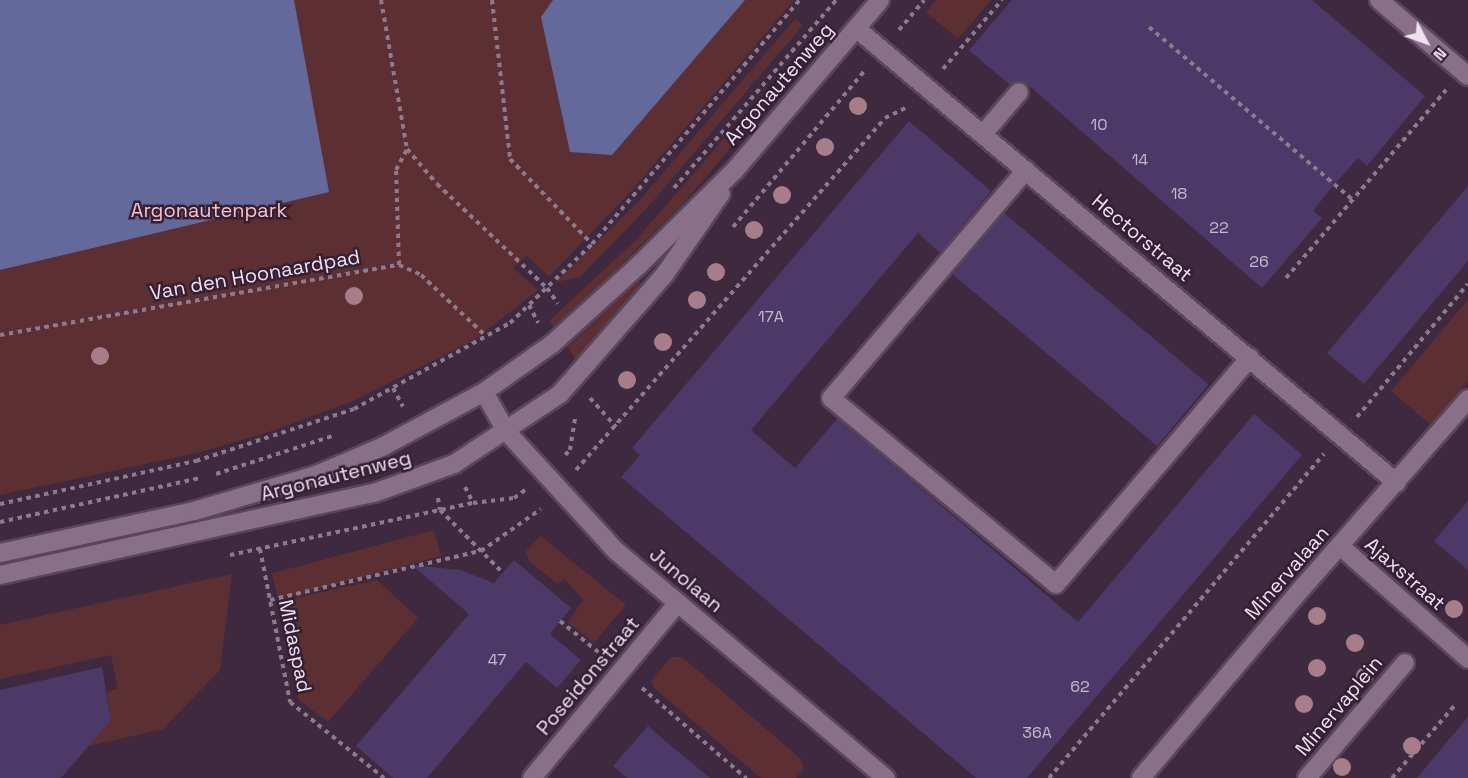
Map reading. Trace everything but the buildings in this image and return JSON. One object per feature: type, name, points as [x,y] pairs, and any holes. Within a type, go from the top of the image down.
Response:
[{"type":"street","name":"Argonautenweg","points":[[0,553],[194,511],[316,475],[382,447],[483,392],[584,317],[735,170],[880,0]]},
{"type":"street","points":[[1379,0],[1465,74]]},
{"type":"street","name":"Hectorstraat","points":[[857,28],[1397,483]]},
{"type":"street","points":[[983,134],[1019,92]]},
{"type":"street","name":"Argonautenweg","points":[[0,574],[401,486],[454,464],[506,432],[560,394],[627,320],[698,230],[735,170]]},
{"type":"street","points":[[1026,170],[831,398],[1056,584],[1250,358]]},
{"type":"street","name":"Junolaan","points":[[483,392],[506,432],[615,550],[886,778]]},
{"type":"street","name":"Minervalaan","points":[[1141,778],[1304,586],[1397,483],[1468,399]]},
{"type":"street","name":"Ajaxstraat","points":[[1340,546],[1468,658]]},
{"type":"street","name":"Poseidonstraat","points":[[532,778],[678,603]]},
{"type":"street","name":"Minervaplein","points":[[1307,778],[1405,663]]},
{"type":"path","points":[[381,0],[407,149],[437,184],[547,288],[559,304],[567,296]]},
{"type":"path","points":[[492,0],[510,159],[592,244]]},
{"type":"path","points":[[0,504],[196,461],[354,409],[510,323],[592,244],[800,0]]},
{"type":"path","points":[[667,197],[836,0]]},
{"type":"path","points":[[270,600],[481,551],[534,516],[885,117],[913,105],[1002,0]]},
{"type":"path","points":[[1149,27],[1353,200]]},
{"type":"path","points":[[1286,278],[1465,74]]},
{"type":"path","points":[[407,149],[396,170],[399,265],[421,275],[486,336]]},
{"type":"path","name":"Van den Hoonaardpad","points":[[0,335],[399,265]]},
{"type":"path","points":[[1049,778],[1468,284]]},
{"type":"path","points":[[391,409],[410,399]]},
{"type":"path","points":[[214,474],[339,434]]},
{"type":"path","points":[[0,522],[203,478]]},
{"type":"path","name":"Midaspad","points":[[260,549],[290,702],[384,778]]},
{"type":"path","points":[[560,621],[746,778]]},
{"type":"path","points":[[1392,778],[1455,705]]},
{"type":"green space","name":"Argonautenpark","points":[[0,0],[794,0],[633,189],[549,277],[527,256],[513,268],[538,290],[474,340],[355,400],[278,429],[201,452],[0,495]]},
{"type":"green space","points":[[936,0],[991,0],[958,39],[926,12]]},
{"type":"green space","points":[[795,19],[803,25],[647,208],[580,277],[556,282],[639,201]]},
{"type":"green space","points":[[756,102],[762,111],[682,205],[555,329],[549,321],[636,240]]},
{"type":"green space","points":[[638,281],[643,284],[576,360],[568,347]]},
{"type":"green space","points":[[1468,300],[1468,381],[1431,425],[1391,391]]},
{"type":"green space","points":[[434,530],[441,556],[279,600],[272,573]]},
{"type":"green space","points":[[541,536],[626,605],[594,643],[568,622],[583,600],[565,579],[558,584],[529,561],[526,551]]},
{"type":"green space","points":[[232,574],[220,670],[163,729],[89,746],[111,719],[107,692],[118,689],[111,655],[0,679],[0,625]]},
{"type":"green space","points":[[377,580],[418,618],[328,722],[298,699],[277,602]]},
{"type":"green space","points":[[671,657],[682,657],[801,759],[804,769],[796,778],[761,778],[654,688],[651,681]]},
{"type":"water","points":[[0,0],[294,0],[329,192],[0,270]]},
{"type":"water","points":[[553,0],[745,0],[612,155],[570,152],[541,17]]}]
